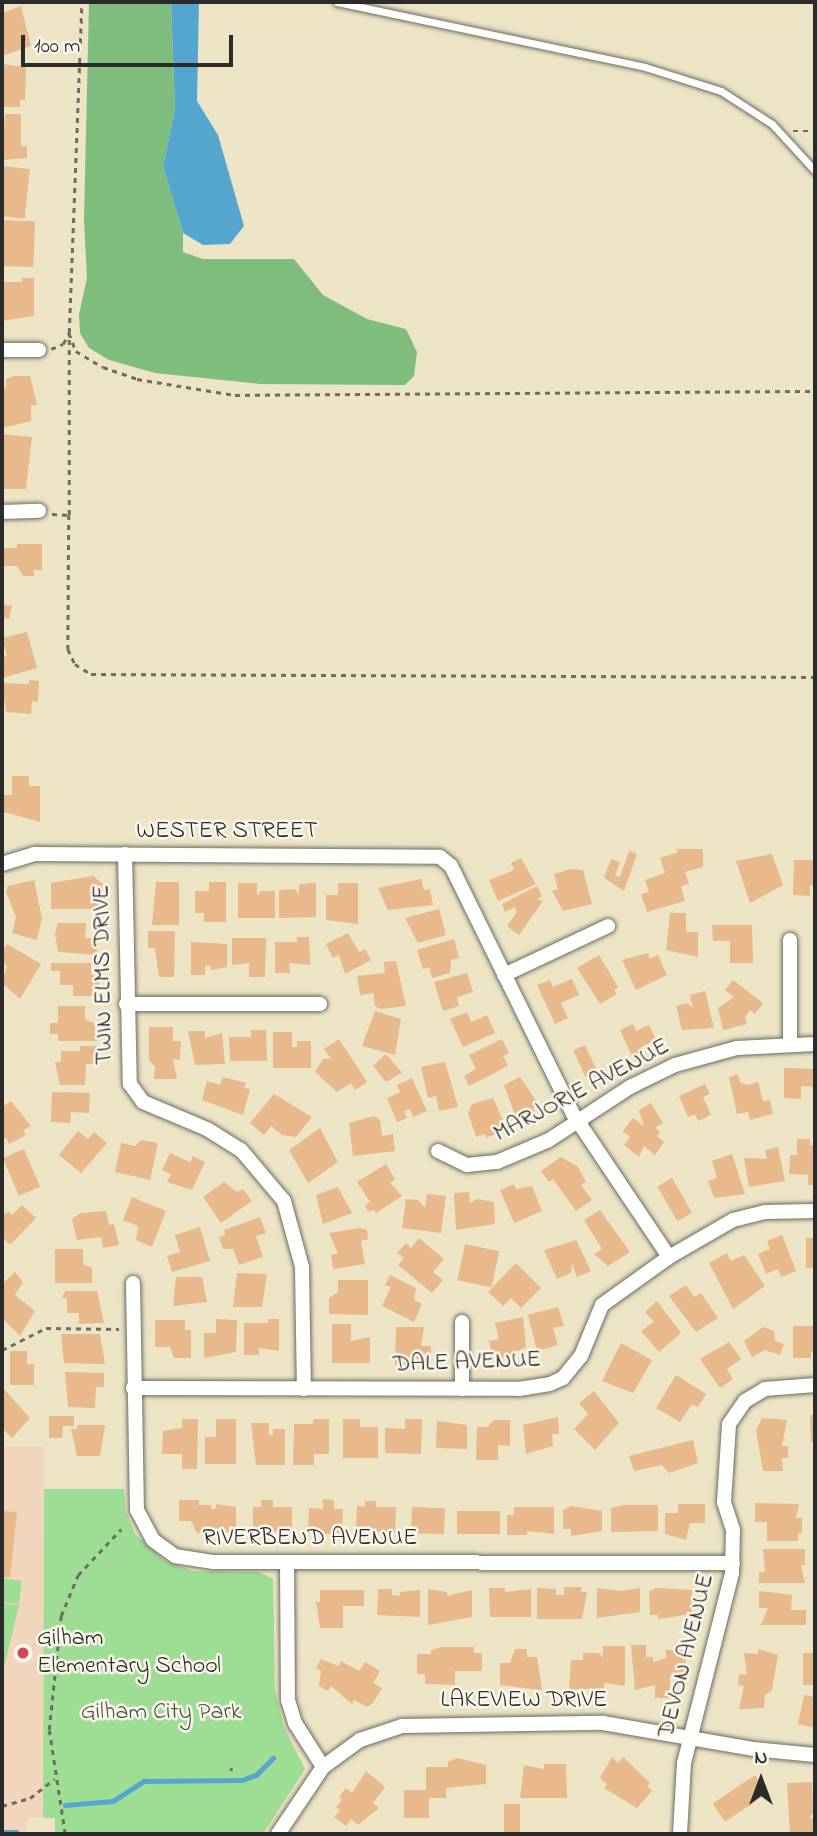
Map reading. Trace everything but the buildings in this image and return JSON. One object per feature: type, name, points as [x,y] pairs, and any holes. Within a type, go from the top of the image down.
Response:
[{"type":"street","points":[[2,350],[39,350]]},
{"type":"street","points":[[2,512],[39,512]]},
{"type":"street","name":"WESTER STREET","points":[[2,864],[34,854],[440,857],[451,866],[505,975]]},
{"type":"street","name":"TWIN ELMS DRIVE","points":[[125,854],[127,1073],[135,1093],[151,1107],[207,1129],[241,1150],[284,1201],[302,1267],[304,1389]]},
{"type":"street","points":[[607,926],[505,975],[578,1122],[669,1258]]},
{"type":"street","points":[[790,940],[790,1044]]},
{"type":"street","points":[[126,1004],[320,1004]]},
{"type":"street","name":"MARJORIE AVENUE","points":[[438,1152],[467,1165],[497,1162],[578,1122],[630,1087],[675,1065],[737,1048],[815,1044]]},
{"type":"street","name":"DALE AVENUE","points":[[133,1388],[536,1388],[563,1378],[581,1356],[602,1305],[669,1258],[733,1220],[765,1212],[815,1211]]},
{"type":"street","name":"RIVERBEND AVENUE","points":[[133,1283],[135,1499],[140,1519],[153,1540],[185,1560],[287,1563],[733,1563]]},
{"type":"street","points":[[462,1322],[462,1389]]},
{"type":"street","name":"DEVON AVENUE","points":[[680,1834],[690,1736],[733,1563],[733,1530],[724,1502],[729,1424],[745,1401],[765,1389],[815,1385]]},
{"type":"street","points":[[287,1563],[288,1700],[295,1723],[323,1767]]},
{"type":"street","name":"LAKEVIEW DRIVE","points":[[278,1834],[323,1767],[360,1740],[424,1723],[603,1723],[753,1749],[815,1755]]},
{"type":"lane","points":[[337,2],[645,67],[721,91],[779,131],[815,171]]},
{"type":"path","points":[[82,2],[69,333],[68,649],[75,664],[91,674],[815,677]]},
{"type":"path","points":[[779,131],[815,131]]},
{"type":"path","points":[[39,350],[63,344],[69,333]]},
{"type":"path","points":[[69,333],[76,351],[103,367],[136,379],[235,395],[815,391]]},
{"type":"path","points":[[39,512],[69,515]]},
{"type":"path","points":[[2,1350],[46,1328],[120,1329]]},
{"type":"path","points":[[65,1834],[54,1779],[50,1717],[63,1607],[78,1575],[121,1529]]},
{"type":"path","points":[[2,1806],[30,1798],[54,1779]]},
{"type":"shaded area","name":"Gilham Elementary School","points":[[2,1446],[44,1446],[43,1818],[27,1818],[27,1834],[2,1834]]},
{"type":"green space","points":[[89,2],[171,2],[175,109],[163,166],[183,233],[183,252],[203,259],[294,259],[323,295],[367,319],[406,329],[417,352],[414,376],[405,385],[260,384],[155,373],[109,360],[89,348],[80,333],[79,314],[87,278],[84,220]]},
{"type":"green space","name":"Gilham City Park","points":[[44,1489],[124,1489],[126,1512],[135,1534],[165,1561],[193,1571],[259,1572],[273,1579],[275,1690],[284,1727],[305,1769],[263,1834],[55,1834],[55,1818],[43,1818]]},
{"type":"green space","points":[[2,1578],[22,1581],[19,1604],[2,1602]]},
{"type":"green space","points":[[2,1603],[19,1605],[2,1676]]},
{"type":"water","points":[[171,2],[199,2],[197,101],[218,135],[244,226],[230,244],[203,245],[183,233],[163,166],[175,109]]},
{"type":"waterway","points":[[65,1805],[113,1801],[144,1781],[242,1780],[256,1775],[273,1758]]},
{"type":"waterway","points":[[2,1832],[17,1832]]},
{"type":"place","name":"Gilham Elementary School","points":[[23,1653]]}]
